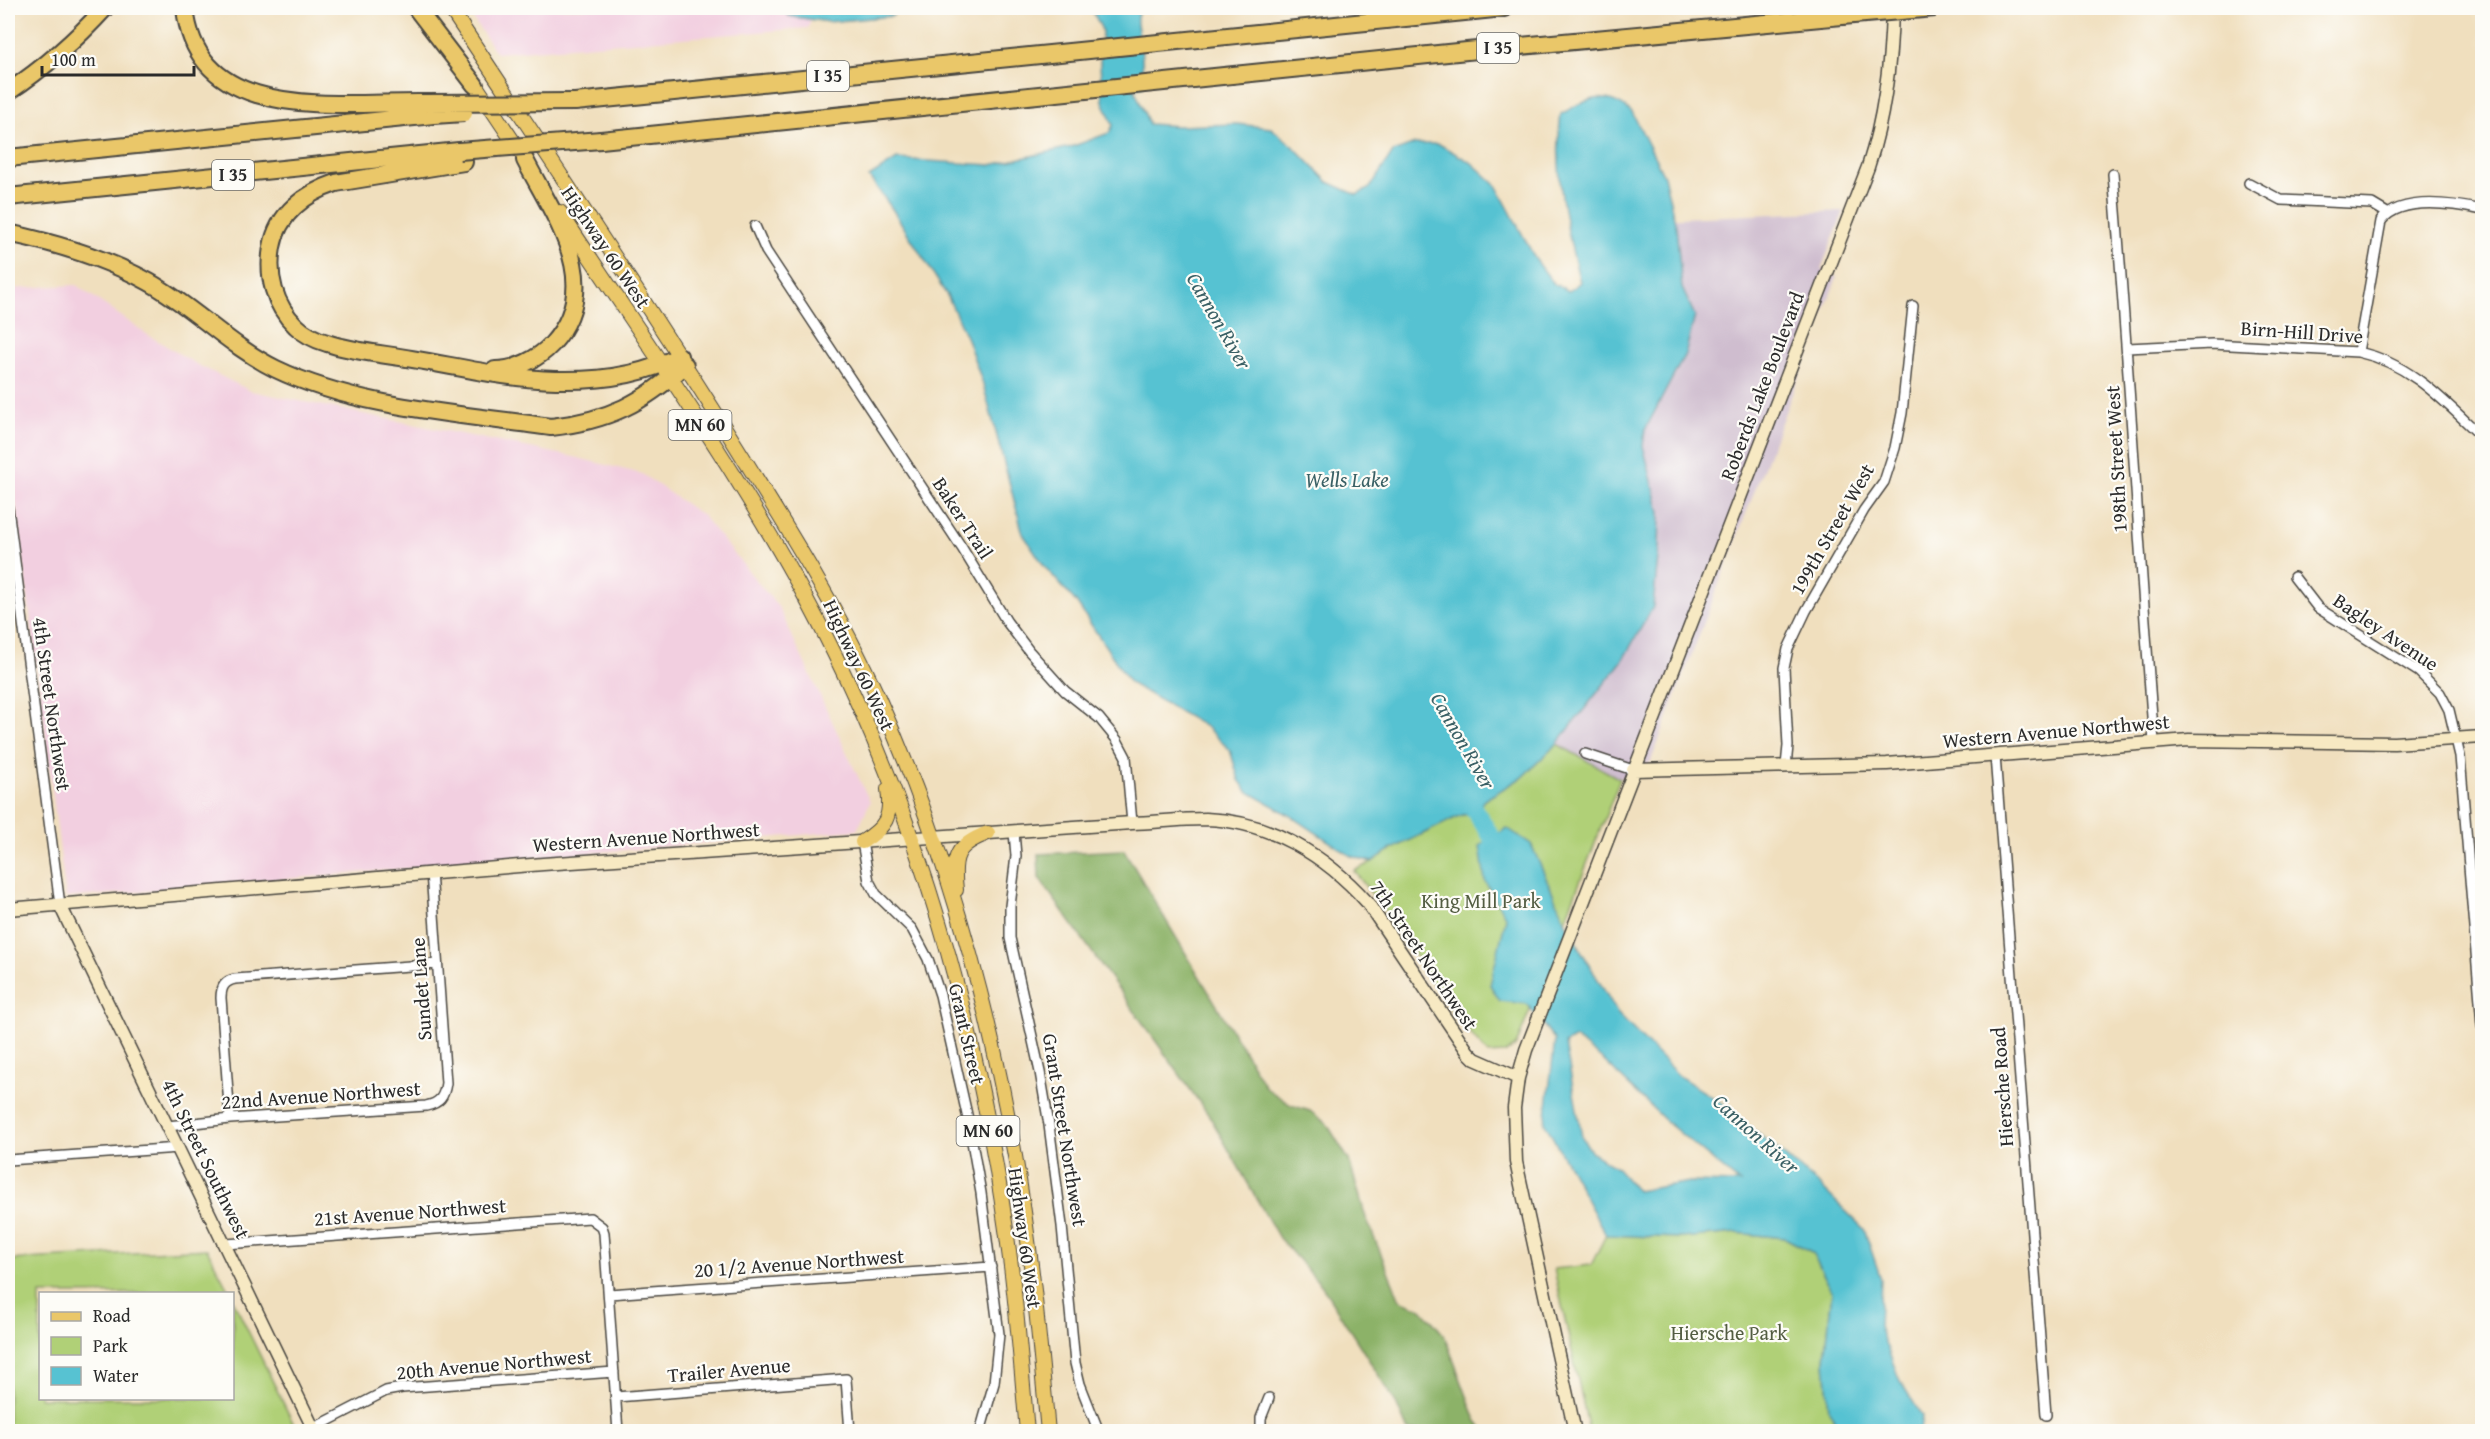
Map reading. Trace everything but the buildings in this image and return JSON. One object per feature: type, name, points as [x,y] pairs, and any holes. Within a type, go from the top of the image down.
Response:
[{"type":"highway","points":[[8,92],[32,76],[79,36],[105,8]]},
{"type":"highway","points":[[185,8],[188,29],[196,49],[223,79],[241,89],[296,102],[431,109]]},
{"type":"highway","points":[[416,8],[475,85]]},
{"type":"highway","name":"I 35","points":[[8,158],[431,109],[575,102],[1504,8]]},
{"type":"highway","name":"I 35","points":[[8,197],[461,156],[1084,90],[1662,32],[1935,8]]},
{"type":"highway","points":[[461,156],[336,183],[318,189],[303,198],[290,210],[279,226],[273,243],[271,279],[276,296],[285,312],[297,326],[328,344],[516,378],[556,380],[666,372]]},
{"type":"highway","points":[[477,370],[514,368],[546,350],[569,319],[575,301],[576,274],[569,247],[525,160]]},
{"type":"highway","points":[[8,233],[78,252],[111,264],[150,283],[221,336],[275,369],[315,386],[381,402],[551,427],[577,424],[602,418],[641,400],[666,372],[682,361]]},
{"type":"main road","name":"Highway 60 West","points":[[424,8],[743,491],[800,587],[834,652],[884,766],[912,838],[942,936],[981,1094],[1011,1265],[1026,1431]]},
{"type":"main road","name":"Highway 60 West","points":[[450,8],[682,361],[812,568],[838,614],[882,705],[934,837],[961,924],[988,1025],[1008,1118],[1022,1200],[1036,1307],[1048,1431]]},
{"type":"main road","points":[[862,842],[876,834],[889,815],[890,801],[884,766]]},
{"type":"main road","points":[[961,924],[955,879],[957,855],[965,843],[988,833]]},
{"type":"street","name":"Roberds Lake Boulevard","points":[[1633,770],[1868,167],[1885,100],[1892,8]]},
{"type":"street","name":"198th Street West","points":[[2113,174],[2154,742]]},
{"type":"street","points":[[2249,183],[2281,200],[2373,204],[2387,213]]},
{"type":"street","points":[[2358,352],[2381,221],[2387,213],[2403,206],[2443,204],[2482,210]]},
{"type":"street","name":"Baker Trail","points":[[755,226],[766,251],[792,292],[962,548],[1007,621],[1029,651],[1065,691],[1099,718],[1117,740],[1126,757],[1132,823]]},
{"type":"street","name":"199th Street West","points":[[1786,766],[1788,746],[1783,682],[1788,649],[1806,611],[1852,530],[1884,482],[1895,448],[1902,413],[1913,306]]},
{"type":"street","name":"Birn-Hill Drive","points":[[2127,348],[2203,344],[2358,352],[2390,361],[2417,377],[2482,437]]},
{"type":"street","name":"4th Street Northwest","points":[[8,508],[60,905]]},
{"type":"street","name":"Bagley Avenue","points":[[2294,577],[2318,608],[2419,672],[2440,693],[2449,710],[2460,756],[2482,1026]]},
{"type":"street","name":"Western Avenue Northwest","points":[[1633,770],[1887,764],[2154,742],[2217,740],[2394,743],[2458,740],[2482,736]]},
{"type":"street","points":[[1575,1431],[1516,1162],[1514,1108],[1518,1078],[1534,1028],[1633,770],[1585,754]]},
{"type":"street","name":"Hiersche Road","points":[[1995,756],[2046,1416]]},
{"type":"street","name":"Western Avenue Northwest","points":[[8,909],[431,873],[912,838],[1206,819],[1234,822]]},
{"type":"street","name":"7th Street Northwest","points":[[1234,822],[1284,838],[1306,849],[1349,881],[1367,902],[1468,1052],[1475,1059],[1518,1078]]},
{"type":"street","name":"Grant Street Northwest","points":[[1014,831],[1016,856],[1010,906],[1010,938],[1040,1072],[1049,1125],[1062,1226],[1075,1363],[1080,1384],[1099,1431]]},
{"type":"street","name":"Grant Street","points":[[862,842],[872,887],[876,894],[912,929],[924,949],[952,1045],[968,1119],[999,1334],[994,1383],[980,1431]]},
{"type":"street","name":"Sundet Lane","points":[[431,873],[446,1083],[445,1093],[439,1101]]},
{"type":"street","name":"4th Street Southwest","points":[[60,905],[315,1430]]},
{"type":"street","points":[[230,1119],[220,998],[225,983],[235,979],[437,964]]},
{"type":"street","name":"22nd Avenue Northwest","points":[[168,1126],[230,1119],[426,1106],[439,1101]]},
{"type":"street","points":[[8,1160],[179,1148]]},
{"type":"street","name":"21st Avenue Northwest","points":[[225,1244],[583,1218],[597,1221],[602,1227],[609,1294]]},
{"type":"street","name":"20 1/2 Avenue Northwest","points":[[609,1294],[991,1267]]},
{"type":"street","points":[[609,1294],[618,1431]]},
{"type":"street","name":"20th Avenue Northwest","points":[[315,1430],[386,1391],[614,1372]]},
{"type":"street","name":"Trailer Avenue","points":[[616,1398],[846,1379],[850,1431]]},
{"type":"street","points":[[1261,1431],[1261,1418],[1269,1398]]},
{"type":"shaded area","points":[[466,8],[815,8],[808,28],[496,53]]},
{"type":"shaded area","points":[[1844,211],[1821,269],[1837,277],[1650,763],[1620,779],[1557,744],[1657,219]]},
{"type":"shaded area","points":[[76,285],[148,335],[196,364],[251,391],[574,457],[642,474],[703,516],[779,608],[870,802],[857,830],[66,898],[8,440],[8,289]]},
{"type":"green space","name":"King Mill Park","points":[[1557,744],[1620,779],[1516,1046],[1505,1053],[1488,1054],[1463,1025],[1434,985],[1399,929],[1354,871],[1388,851],[1459,816],[1475,812],[1484,800],[1521,778]]},
{"type":"green space","points":[[1124,850],[1266,1088],[1291,1105],[1310,1111],[1327,1124],[1349,1160],[1366,1218],[1400,1300],[1422,1309],[1444,1335],[1476,1420],[1485,1431],[1408,1431],[1395,1401],[1322,1286],[1279,1238],[1210,1117],[1039,878],[1038,854]]},
{"type":"green space","name":"Hiersche Park","points":[[1737,1233],[1785,1238],[1812,1252],[1832,1291],[1825,1361],[1829,1410],[1840,1431],[1798,1431],[1797,1428],[1792,1432],[1589,1431],[1554,1269],[1591,1265],[1606,1235],[1681,1238]]},
{"type":"green space","points":[[207,1249],[229,1292],[39,1292],[39,1400],[234,1400],[234,1302],[297,1431],[8,1431],[8,1260]]},
{"type":"water","points":[[782,8],[894,8],[895,10],[893,16],[828,22],[789,16]]},
{"type":"water","name":"Wells Lake","points":[[1030,8],[1141,8],[1137,21],[1142,51],[1143,86],[1134,88],[1149,124],[1179,126],[1237,124],[1271,128],[1291,144],[1328,182],[1357,195],[1370,188],[1393,152],[1415,144],[1439,144],[1472,163],[1496,185],[1536,260],[1554,284],[1569,291],[1580,282],[1562,199],[1559,156],[1561,114],[1580,104],[1597,99],[1605,99],[1622,105],[1632,112],[1664,176],[1676,226],[1682,288],[1695,316],[1685,354],[1645,430],[1643,446],[1660,512],[1653,607],[1622,661],[1557,744],[1521,778],[1484,800],[1475,812],[1459,816],[1388,851],[1372,862],[1351,856],[1291,816],[1247,791],[1239,780],[1230,750],[1206,727],[1130,683],[1076,602],[1045,567],[1023,534],[983,384],[967,339],[948,297],[891,207],[869,177],[897,159],[991,165],[1071,147],[1109,133],[1113,125],[1103,101],[1100,65],[1102,30],[1092,10]]},
{"type":"water","points":[[1507,828],[1531,844],[1569,930],[1618,1014],[1679,1076],[1720,1102],[1816,1182],[1864,1229],[1881,1279],[1879,1327],[1900,1381],[1922,1416],[1920,1431],[1840,1431],[1829,1410],[1825,1361],[1832,1291],[1812,1252],[1785,1238],[1737,1233],[1681,1238],[1606,1235],[1545,1123],[1555,1040],[1527,1004],[1500,1001],[1490,985],[1506,918],[1485,881],[1480,846]],"holes":[[[1575,1038],[1604,1061],[1668,1123],[1740,1183],[1690,1182],[1637,1191],[1617,1168],[1592,1153],[1582,1137],[1565,1044]]]},
{"type":"waterway","name":"Cannon River","points":[[1463,792],[1493,839],[1502,862]]}]
